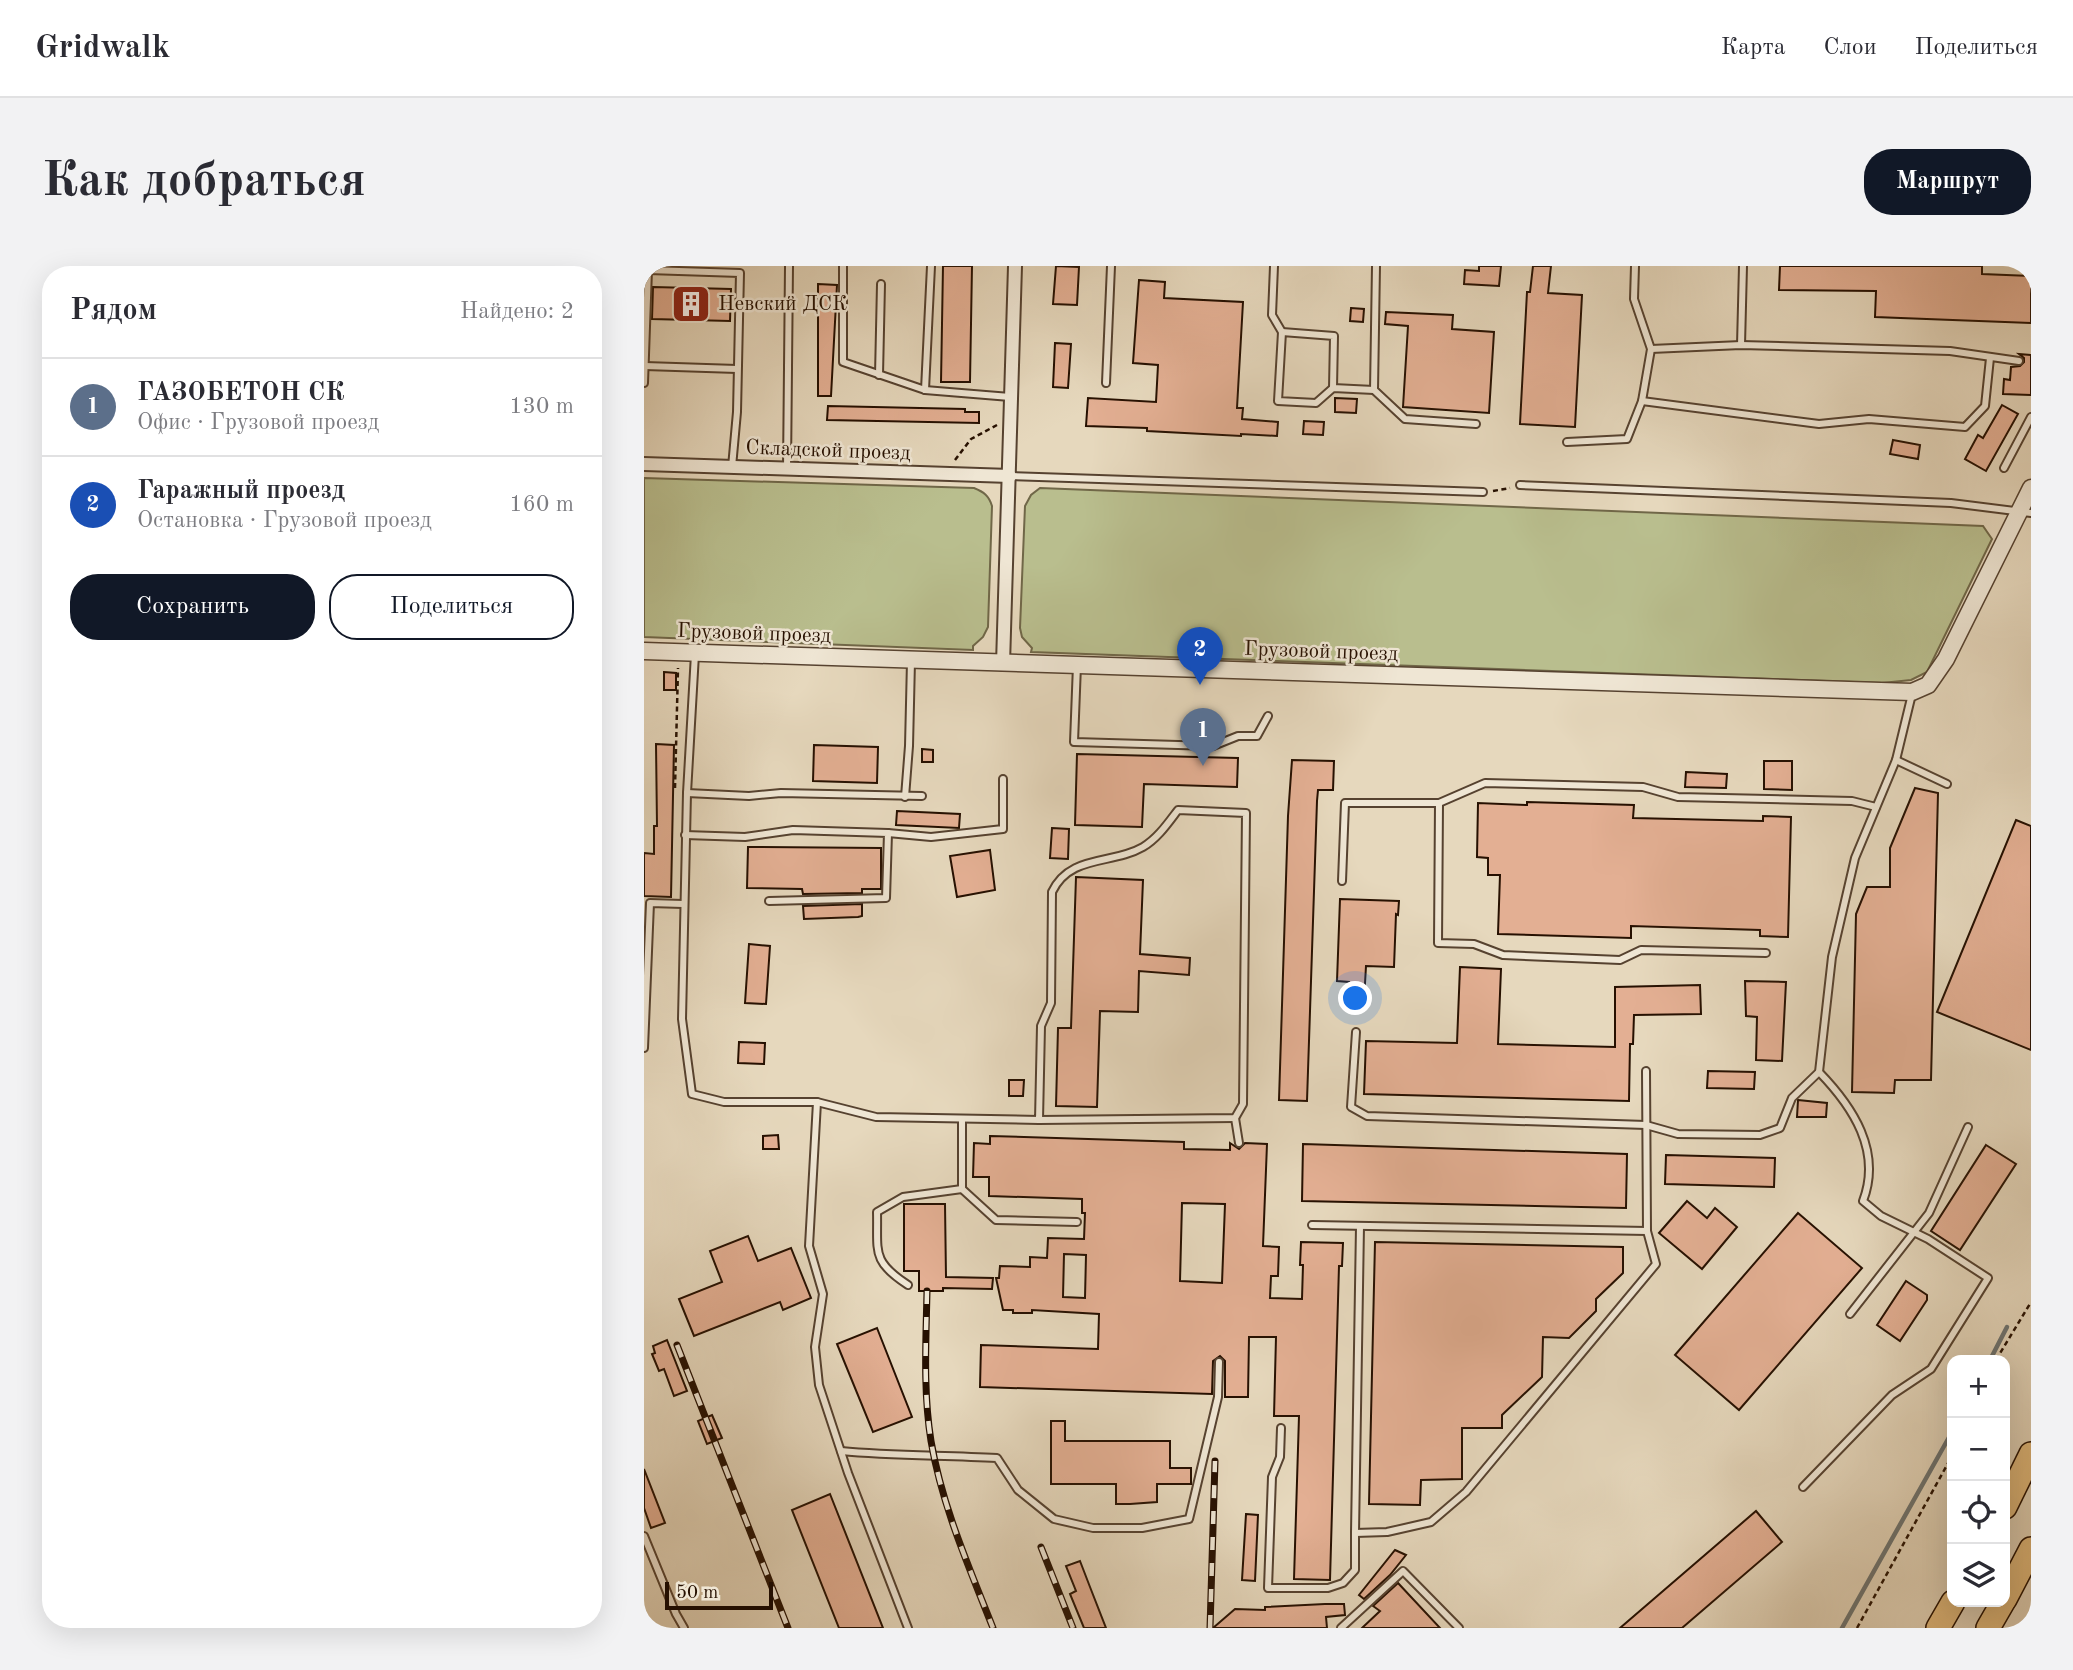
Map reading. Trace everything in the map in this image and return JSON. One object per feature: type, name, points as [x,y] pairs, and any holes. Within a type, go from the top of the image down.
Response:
[{"type":"highway","points":[[2010,1497],[2031,1454]]},
{"type":"highway","points":[[2010,1589],[2031,1549]]},
{"type":"highway","points":[[1938,1628],[1950,1607]]},
{"type":"highway","points":[[1989,1628],[2000,1607]]},
{"type":"street","points":[[1003,664],[1015,266]]},
{"type":"street","name":"Складской проезд","points":[[644,464],[1010,476]]},
{"type":"street","points":[[1912,692],[1928,685],[1946,659],[2026,511],[2031,488]]},
{"type":"street","name":"Грузовой проезд","points":[[644,650],[911,661],[1912,692]]},
{"type":"lane","points":[[787,469],[789,266]]},
{"type":"lane","points":[[843,266],[843,362],[925,390],[1012,397]]},
{"type":"lane","points":[[925,390],[931,266]]},
{"type":"lane","points":[[1106,383],[1111,266]]},
{"type":"lane","points":[[1273,266],[1272,315],[1282,332],[1278,401],[1316,403],[1333,388],[1374,390],[1405,419],[1476,424]]},
{"type":"lane","points":[[1374,390],[1376,266]]},
{"type":"lane","points":[[1567,442],[1627,439],[1642,401],[1651,349],[1634,299],[1635,266]]},
{"type":"lane","points":[[1741,345],[1743,266]]},
{"type":"lane","points":[[644,383],[648,270],[740,273],[737,412],[732,467]]},
{"type":"lane","points":[[879,374],[881,284]]},
{"type":"lane","points":[[1282,332],[1334,336],[1333,388]]},
{"type":"lane","points":[[1651,349],[1741,345],[1950,351],[2019,361]]},
{"type":"lane","points":[[1642,401],[1819,424],[1869,419],[1965,427],[1985,406],[1990,358]]},
{"type":"lane","points":[[645,366],[737,369]]},
{"type":"lane","points":[[2004,468],[2031,417]]},
{"type":"lane","points":[[1010,476],[1483,492]]},
{"type":"lane","points":[[1520,485],[1951,503],[2026,511]]},
{"type":"lane","points":[[695,652],[685,835],[682,1019],[692,1094],[723,1102],[817,1102],[876,1117],[1040,1120],[1235,1118]]},
{"type":"lane","points":[[905,797],[911,661]]},
{"type":"lane","points":[[1077,665],[1074,742],[1213,746],[1238,736],[1257,736],[1268,716]]},
{"type":"lane","points":[[1356,1032],[1351,1107],[1367,1116],[1646,1125],[1678,1134],[1760,1135],[1780,1128],[1792,1098],[1819,1072],[1832,957],[1855,858],[1896,760],[1912,692]]},
{"type":"lane","points":[[1896,760],[1947,784]]},
{"type":"lane","points":[[685,835],[744,837],[793,830],[931,837],[1003,829],[1003,779]]},
{"type":"lane","points":[[1342,881],[1345,803],[1440,803],[1485,783],[1643,787],[1678,797],[1852,801],[1876,807]]},
{"type":"lane","points":[[687,793],[749,796],[781,793],[922,796]]},
{"type":"lane","points":[[1440,803],[1438,943],[1474,944],[1503,955],[1620,960],[1641,950],[1766,953]]},
{"type":"lane","points":[[1040,1120],[1041,1027],[1051,1003],[1052,892],[1058,879],[1072,869],[1142,848],[1160,833],[1178,810],[1247,813],[1243,1104],[1235,1118],[1239,1143]]},
{"type":"lane","points":[[769,901],[886,898],[888,833]]},
{"type":"lane","points":[[644,1048],[650,903],[683,904]]},
{"type":"lane","points":[[1354,1533],[1387,1532],[1431,1522],[1466,1492],[1656,1264],[1647,1231],[1646,1071]]},
{"type":"lane","points":[[1803,1488],[1892,1395],[1931,1370],[1988,1278],[1914,1232],[1881,1216],[1863,1201],[1869,1186],[1866,1147],[1859,1123],[1819,1072]]},
{"type":"lane","points":[[817,1102],[809,1246],[823,1294],[815,1347],[819,1385],[908,1628]]},
{"type":"lane","points":[[962,1119],[962,1189],[996,1220],[1077,1222]]},
{"type":"lane","points":[[1850,1314],[1929,1213],[1968,1126]]},
{"type":"lane","points":[[908,1285],[888,1272],[878,1255],[877,1212],[903,1197],[962,1189]]},
{"type":"lane","points":[[1312,1225],[1647,1231]]},
{"type":"lane","points":[[1280,1428],[1280,1457],[1272,1477],[1268,1588],[1328,1588],[1343,1583],[1354,1570],[1360,1226]]},
{"type":"lane","points":[[841,1451],[997,1458],[1018,1490],[1054,1518],[1074,1525],[1093,1528],[1142,1528],[1189,1520],[1218,1397],[1219,1362]]},
{"type":"lane","points":[[644,1535],[684,1628]]},
{"type":"lane","points":[[1342,1628],[1403,1572],[1459,1628]]},
{"type":"path","points":[[955,460],[971,439],[997,425]]},
{"type":"path","points":[[1483,492],[1520,485]]},
{"type":"path","points":[[1999,1355],[2031,1302]]},
{"type":"path","points":[[1857,1628],[1947,1465]]},
{"type":"green space","points":[[644,478],[974,488],[988,497],[992,506],[988,627],[983,637],[973,646],[973,650],[644,637]]},
{"type":"green space","points":[[1040,488],[1983,526],[1992,539],[1927,672],[1911,680],[1882,683],[1031,652],[1032,648],[1022,637],[1020,628],[1025,506],[1031,495]]},
{"type":"building","points":[[943,266],[972,266],[970,382],[941,382]]},
{"type":"building","points":[[1056,266],[1079,267],[1077,305],[1053,304]]},
{"type":"building","points":[[1479,266],[1501,266],[1499,286],[1464,284],[1465,270],[1479,271]]},
{"type":"building","points":[[1533,266],[1551,266],[1548,293],[1582,295],[1575,427],[1520,424],[1527,292],[1530,292]]},
{"type":"building","points":[[1780,266],[1982,266],[1982,274],[2031,276],[2031,323],[1875,317],[1876,291],[1779,290]]},
{"type":"building","points":[[1139,280],[1165,282],[1164,298],[1243,302],[1237,408],[1243,408],[1242,419],[1278,422],[1277,436],[1086,426],[1088,398],[1156,402],[1158,365],[1133,363]]},
{"type":"building","points":[[818,284],[837,285],[831,396],[818,396]]},
{"type":"building","name":"Невский ДСК","points":[[653,287],[731,289],[730,321],[652,319]]},
{"type":"building","points":[[1351,308],[1364,309],[1363,322],[1350,321]]},
{"type":"building","points":[[1386,312],[1453,315],[1452,329],[1494,332],[1489,413],[1403,407],[1408,326],[1385,324]]},
{"type":"building","points":[[1055,343],[1071,344],[1068,388],[1053,387]]},
{"type":"building","points":[[2019,354],[2031,355],[2031,395],[2003,394],[2004,379],[2010,380],[2011,367],[2020,366],[2024,362],[2024,358]]},
{"type":"building","points":[[1335,398],[1357,399],[1356,413],[1335,412]]},
{"type":"building","points":[[2002,405],[2018,414],[1986,471],[1965,459],[1978,435],[1983,438]]},
{"type":"building","points":[[828,406],[965,409],[965,412],[979,412],[979,423],[827,420]]},
{"type":"building","points":[[1304,421],[1324,422],[1323,435],[1303,434]]},
{"type":"building","points":[[1893,440],[1920,445],[1918,459],[1890,454]]},
{"type":"building","points":[[664,672],[676,673],[676,690],[664,690]]},
{"type":"building","points":[[656,744],[674,745],[671,897],[644,896],[644,853],[654,854],[654,826],[657,826]]},
{"type":"building","points":[[814,745],[878,747],[877,783],[813,781]]},
{"type":"building","points":[[922,749],[933,750],[933,762],[922,762]]},
{"type":"building","points":[[1077,754],[1238,758],[1237,787],[1144,784],[1142,827],[1075,825]]},
{"type":"building","points":[[1292,760],[1334,761],[1333,790],[1318,790],[1317,801],[1307,1101],[1279,1100]]},
{"type":"building","points":[[1764,761],[1792,761],[1792,790],[1764,789]]},
{"type":"building","points":[[1686,772],[1727,774],[1726,788],[1685,787]]},
{"type":"building","points":[[1915,788],[1938,793],[1931,1080],[1895,1080],[1894,1093],[1852,1092],[1856,914],[1867,887],[1890,887],[1890,848]]},
{"type":"building","points":[[1527,802],[1634,805],[1633,818],[1763,821],[1763,816],[1791,817],[1788,937],[1760,936],[1760,930],[1631,926],[1631,938],[1498,934],[1500,875],[1488,875],[1488,858],[1477,857],[1478,803],[1527,805]]},
{"type":"building","points":[[897,811],[960,814],[959,828],[896,825]]},
{"type":"building","points":[[2016,820],[2031,826],[2031,1050],[1937,1012]]},
{"type":"building","points":[[1052,828],[1069,829],[1068,859],[1050,858]]},
{"type":"building","points":[[748,847],[881,848],[881,889],[862,889],[862,893],[803,894],[802,889],[747,888]]},
{"type":"building","points":[[990,850],[995,890],[957,897],[950,856]]},
{"type":"building","points":[[1076,877],[1143,880],[1140,954],[1190,958],[1189,975],[1139,971],[1138,1012],[1100,1011],[1097,1107],[1056,1106],[1058,1028],[1071,1028]]},
{"type":"building","points":[[1340,899],[1399,901],[1394,967],[1366,966],[1364,1001],[1348,1000],[1349,982],[1337,981]]},
{"type":"building","points":[[862,904],[862,916],[804,919],[803,906]]},
{"type":"building","points":[[749,944],[770,946],[766,1004],[745,1003]]},
{"type":"building","points":[[1460,967],[1501,969],[1498,1044],[1615,1047],[1615,987],[1700,985],[1701,1014],[1634,1015],[1633,1044],[1630,1044],[1629,1101],[1364,1094],[1366,1041],[1457,1043]]},
{"type":"building","points":[[1745,981],[1786,982],[1782,1061],[1756,1060],[1757,1017],[1746,1016]]},
{"type":"building","points":[[739,1042],[765,1043],[764,1064],[738,1063]]},
{"type":"building","points":[[1708,1071],[1755,1072],[1754,1089],[1707,1088]]},
{"type":"building","points":[[1009,1080],[1024,1080],[1023,1096],[1009,1096]]},
{"type":"building","points":[[1798,1100],[1827,1103],[1826,1117],[1797,1117]]},
{"type":"building","points":[[778,1135],[779,1149],[763,1149],[763,1136]]},
{"type":"building","points":[[990,1136],[1184,1142],[1184,1149],[1230,1150],[1230,1143],[1239,1149],[1245,1143],[1267,1144],[1263,1246],[1279,1247],[1278,1276],[1271,1276],[1270,1298],[1302,1299],[1301,1242],[1343,1243],[1342,1266],[1339,1266],[1330,1580],[1294,1579],[1299,1416],[1274,1416],[1276,1337],[1249,1337],[1248,1397],[1225,1397],[1225,1361],[1220,1356],[1213,1361],[1212,1394],[980,1387],[981,1345],[1098,1349],[1099,1314],[1032,1310],[1032,1313],[1013,1313],[1013,1310],[1003,1310],[996,1278],[999,1278],[1000,1266],[1030,1267],[1030,1257],[1047,1258],[1048,1238],[1084,1239],[1085,1213],[1082,1213],[1082,1199],[989,1196],[989,1177],[973,1177],[974,1143],[990,1144]],"holes":[[[1182,1203],[1225,1204],[1222,1283],[1180,1281]],[[1064,1254],[1086,1255],[1085,1298],[1063,1297]]]},
{"type":"building","points":[[1303,1144],[1627,1154],[1626,1208],[1302,1201]]},
{"type":"building","points":[[1986,1145],[2016,1164],[1960,1250],[1931,1231]]},
{"type":"building","points":[[1666,1155],[1775,1158],[1774,1187],[1665,1184]]},
{"type":"building","points":[[1687,1201],[1707,1218],[1715,1208],[1737,1227],[1702,1269],[1659,1233]]},
{"type":"building","points":[[904,1204],[945,1204],[946,1277],[993,1278],[992,1289],[943,1288],[943,1291],[919,1291],[919,1271],[904,1271]]},
{"type":"building","points":[[1798,1213],[1862,1268],[1739,1410],[1675,1355]]},
{"type":"building","points":[[748,1236],[758,1261],[791,1248],[811,1298],[783,1310],[780,1302],[694,1336],[679,1299],[722,1282],[710,1251]]},
{"type":"building","points":[[1375,1242],[1623,1247],[1623,1273],[1596,1299],[1596,1311],[1569,1338],[1543,1337],[1542,1377],[1502,1415],[1502,1428],[1462,1428],[1462,1479],[1421,1480],[1420,1505],[1369,1504]]},
{"type":"building","points":[[1906,1281],[1927,1295],[1927,1300],[1900,1341],[1877,1325]]},
{"type":"building","points":[[877,1328],[912,1417],[873,1432],[837,1344]]},
{"type":"building","points":[[667,1340],[687,1391],[674,1396],[664,1369],[659,1371],[652,1354],[655,1353],[653,1346]]},
{"type":"building","points":[[712,1415],[722,1438],[707,1444],[698,1421]]},
{"type":"building","points":[[1051,1421],[1065,1421],[1065,1441],[1170,1441],[1170,1468],[1191,1468],[1191,1484],[1157,1484],[1157,1502],[1116,1504],[1116,1484],[1051,1484]]},
{"type":"building","points":[[644,1469],[665,1523],[651,1528],[644,1508]]},
{"type":"building","points":[[830,1494],[883,1628],[839,1628],[792,1510]]},
{"type":"building","points":[[1756,1511],[1782,1542],[1682,1628],[1620,1628]]},
{"type":"building","points":[[1246,1514],[1258,1515],[1255,1581],[1242,1580]]},
{"type":"building","points":[[1395,1550],[1406,1555],[1390,1575],[1364,1599],[1359,1595]]},
{"type":"building","points":[[1080,1561],[1106,1628],[1084,1628],[1070,1594],[1076,1591],[1066,1566]]},
{"type":"building","points":[[1398,1583],[1440,1628],[1362,1628],[1380,1611],[1373,1606]]},
{"type":"building","points":[[1344,1604],[1345,1615],[1326,1617],[1327,1628],[1213,1628],[1235,1609],[1265,1610],[1265,1607]]},
{"type":"waterway","points":[[1993,1355],[2007,1327]]},
{"type":"waterway","points":[[1842,1628],[1947,1441]]},
{"type":"railway","points":[[927,1291],[926,1385],[931,1441],[949,1513],[993,1628]]},
{"type":"railway","points":[[677,1345],[788,1628]]},
{"type":"railway","points":[[1210,1628],[1215,1461]]},
{"type":"railway","points":[[1041,1547],[1073,1628]]},
{"type":"place","name":"Невский ДСК","points":[[691,304]]},
{"type":"place","name":"Гаражный проезд","points":[[1200,685]]},
{"type":"place","name":"ГАЗОБЕТОН СК","points":[[1203,766]]}]
